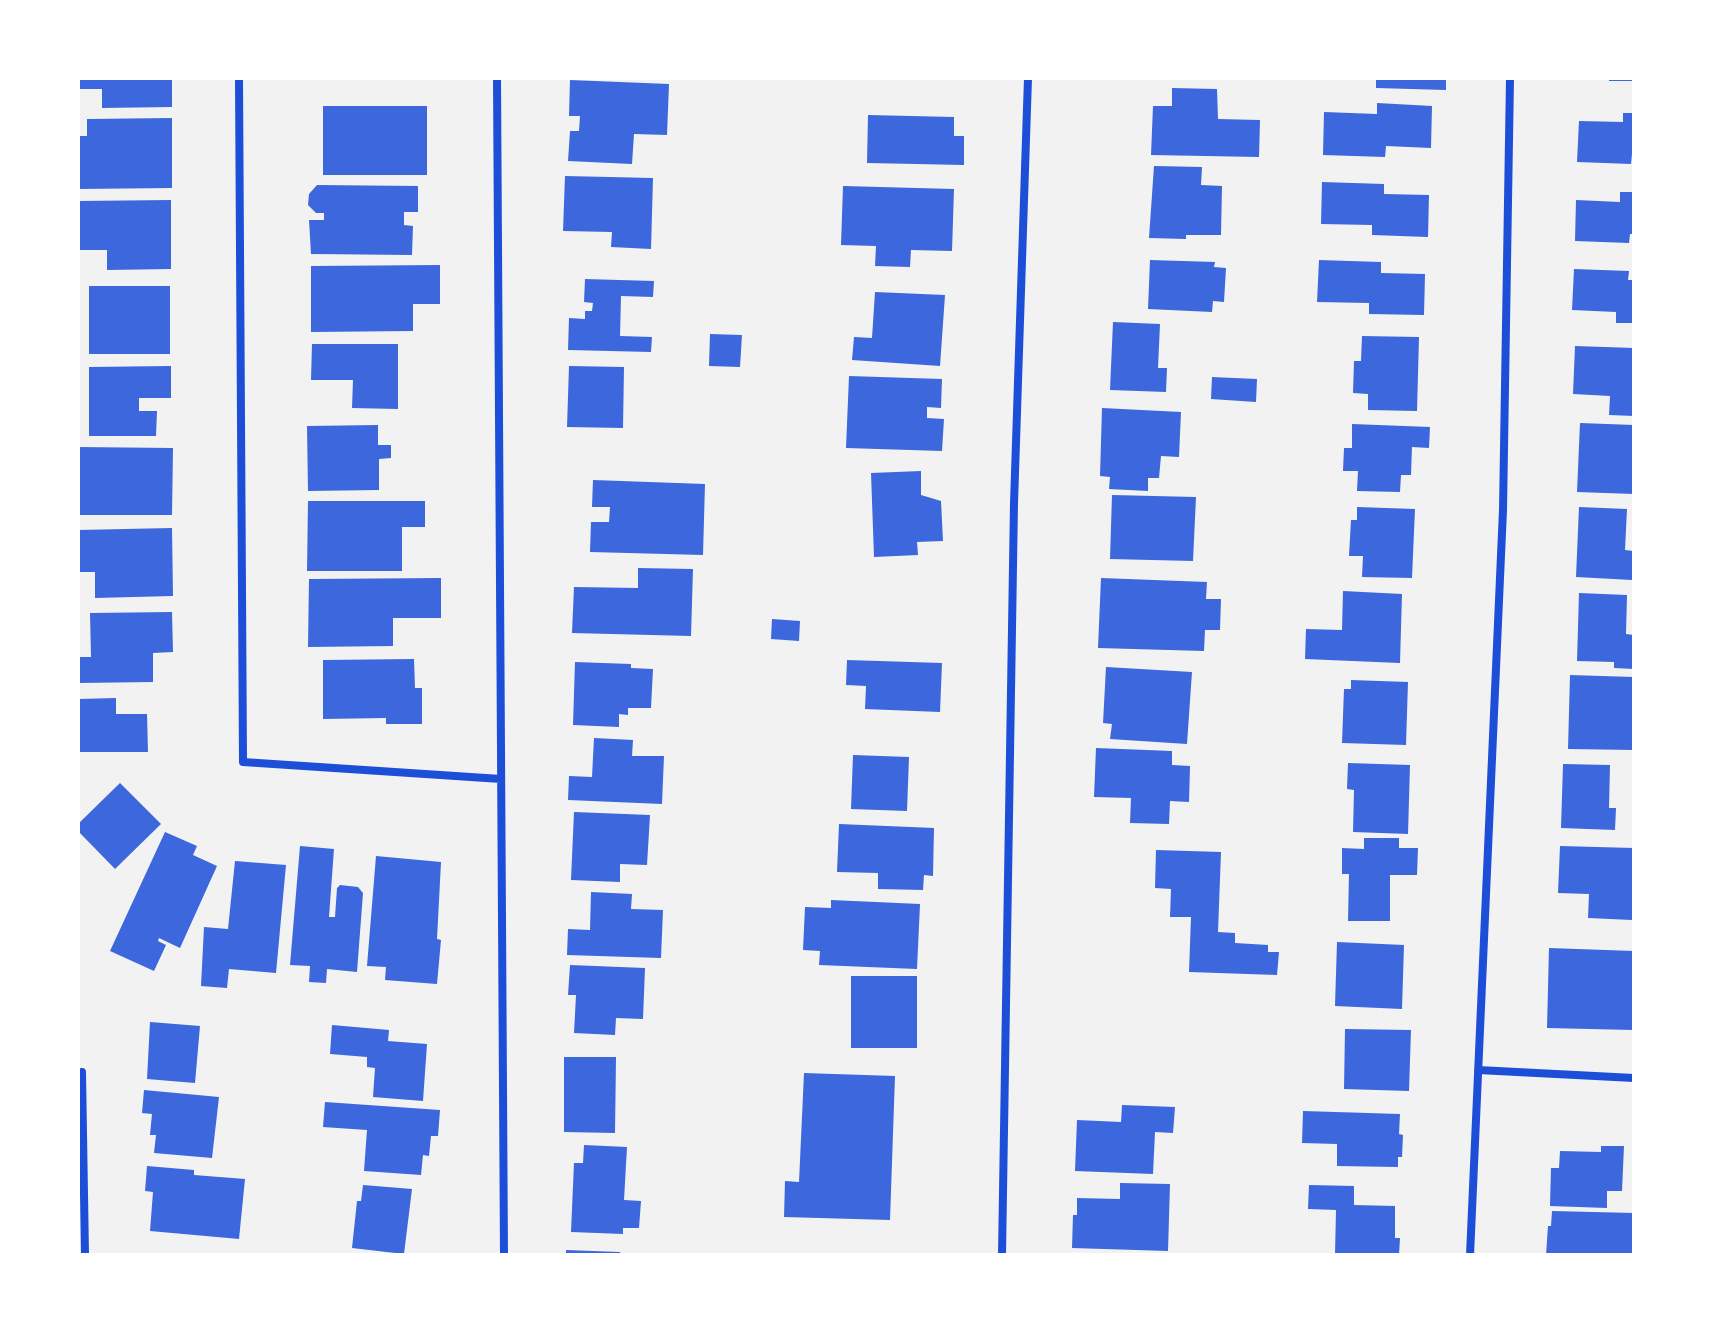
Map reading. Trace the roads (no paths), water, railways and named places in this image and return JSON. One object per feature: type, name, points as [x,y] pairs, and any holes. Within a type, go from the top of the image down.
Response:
[{"type":"street","points":[[239,78],[243,762],[501,779]]},
{"type":"street","points":[[497,78],[504,1255]]},
{"type":"street","points":[[1002,1255],[1013,519],[1028,78]]},
{"type":"street","points":[[1470,1255],[1503,510],[1510,78]]},
{"type":"street","points":[[1478,1070],[1634,1078]]},
{"type":"street","points":[[82,1072],[85,1255]]}]
